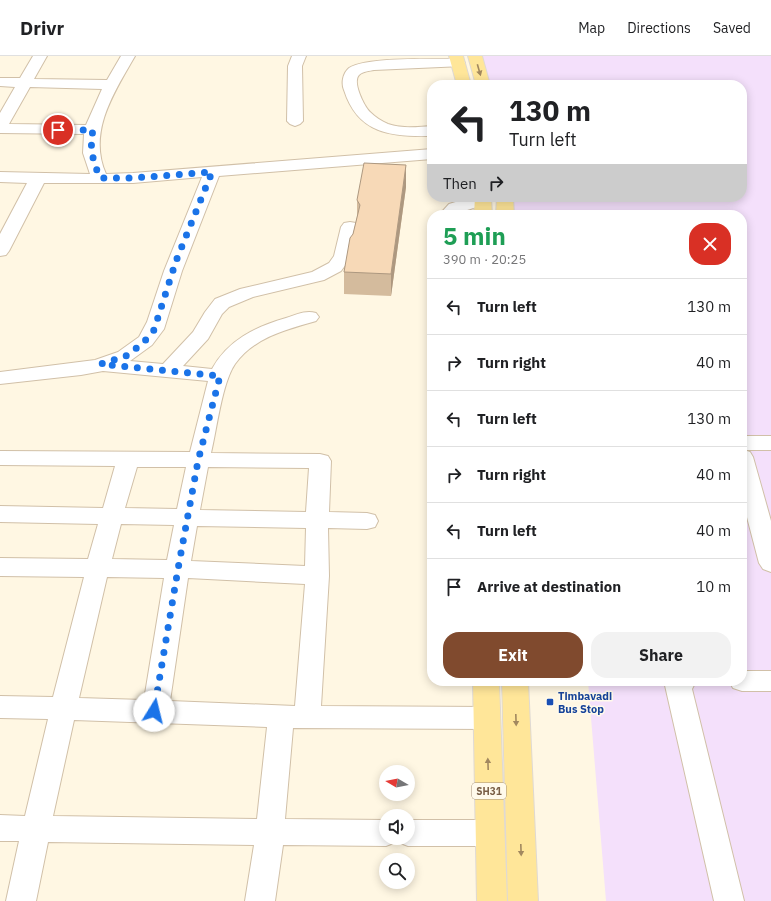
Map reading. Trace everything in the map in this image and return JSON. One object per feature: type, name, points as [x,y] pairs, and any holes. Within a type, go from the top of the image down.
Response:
[{"type":"main road","points":[[475,56],[482,80]]},
{"type":"main road","points":[[457,60],[463,80]]},
{"type":"main road","name":"SH31","points":[[486,686],[492,901]]},
{"type":"main road","points":[[515,686],[523,901]]},
{"type":"street","points":[[40,56],[0,127],[93,130]]},
{"type":"street","points":[[100,178],[93,161],[91,148],[93,130],[112,85],[128,56]]},
{"type":"street","points":[[295,121],[295,66],[299,56]]},
{"type":"street","points":[[427,131],[399,131],[385,128],[368,120],[359,110],[351,90],[351,76],[354,71],[371,66],[457,60]]},
{"type":"street","points":[[0,82],[112,85]]},
{"type":"street","points":[[0,177],[133,178],[427,154]]},
{"type":"street","points":[[0,378],[101,364],[126,356],[143,343],[154,330],[176,261],[212,172]]},
{"type":"street","points":[[2,241],[38,178]]},
{"type":"street","points":[[453,210],[455,208],[483,204]]},
{"type":"street","points":[[168,371],[201,335],[214,312],[222,303],[247,293],[318,276],[335,267],[343,256],[350,227]]},
{"type":"street","points":[[154,711],[198,461],[220,376],[226,363],[238,349],[252,338],[270,328],[309,317]]},
{"type":"street","points":[[101,364],[220,376]]},
{"type":"street","points":[[747,443],[771,443]]},
{"type":"street","points":[[0,458],[320,461],[314,632],[294,716],[270,832],[260,901]]},
{"type":"street","points":[[21,901],[36,828],[97,568],[128,460]]},
{"type":"street","points":[[747,475],[771,563]]},
{"type":"street","points":[[0,514],[367,521]]},
{"type":"street","points":[[0,567],[178,569],[317,576]]},
{"type":"street","points":[[747,681],[771,681]]},
{"type":"street","points":[[678,686],[729,901]]},
{"type":"street","points":[[0,707],[294,716],[487,718]]},
{"type":"street","points":[[0,828],[379,833]]},
{"type":"street","points":[[415,833],[490,833]]},
{"type":"shaded area","points":[[470,56],[771,56],[771,901],[606,901],[588,686],[747,686],[747,210],[513,210],[510,202],[747,202],[747,80],[477,80]]},
{"type":"building","points":[[364,163],[406,165],[391,274],[344,272],[350,238],[353,234],[360,205],[357,200]]},
{"type":"place","name":"Timbavadi Bus Stop","points":[[550,702]]},
{"type":"route","points":[[58,130],[93,130],[91,148],[93,161],[100,178],[133,178],[212,172],[176,261],[154,330],[143,343],[126,356],[101,364],[220,376],[198,461],[154,711]]}]
